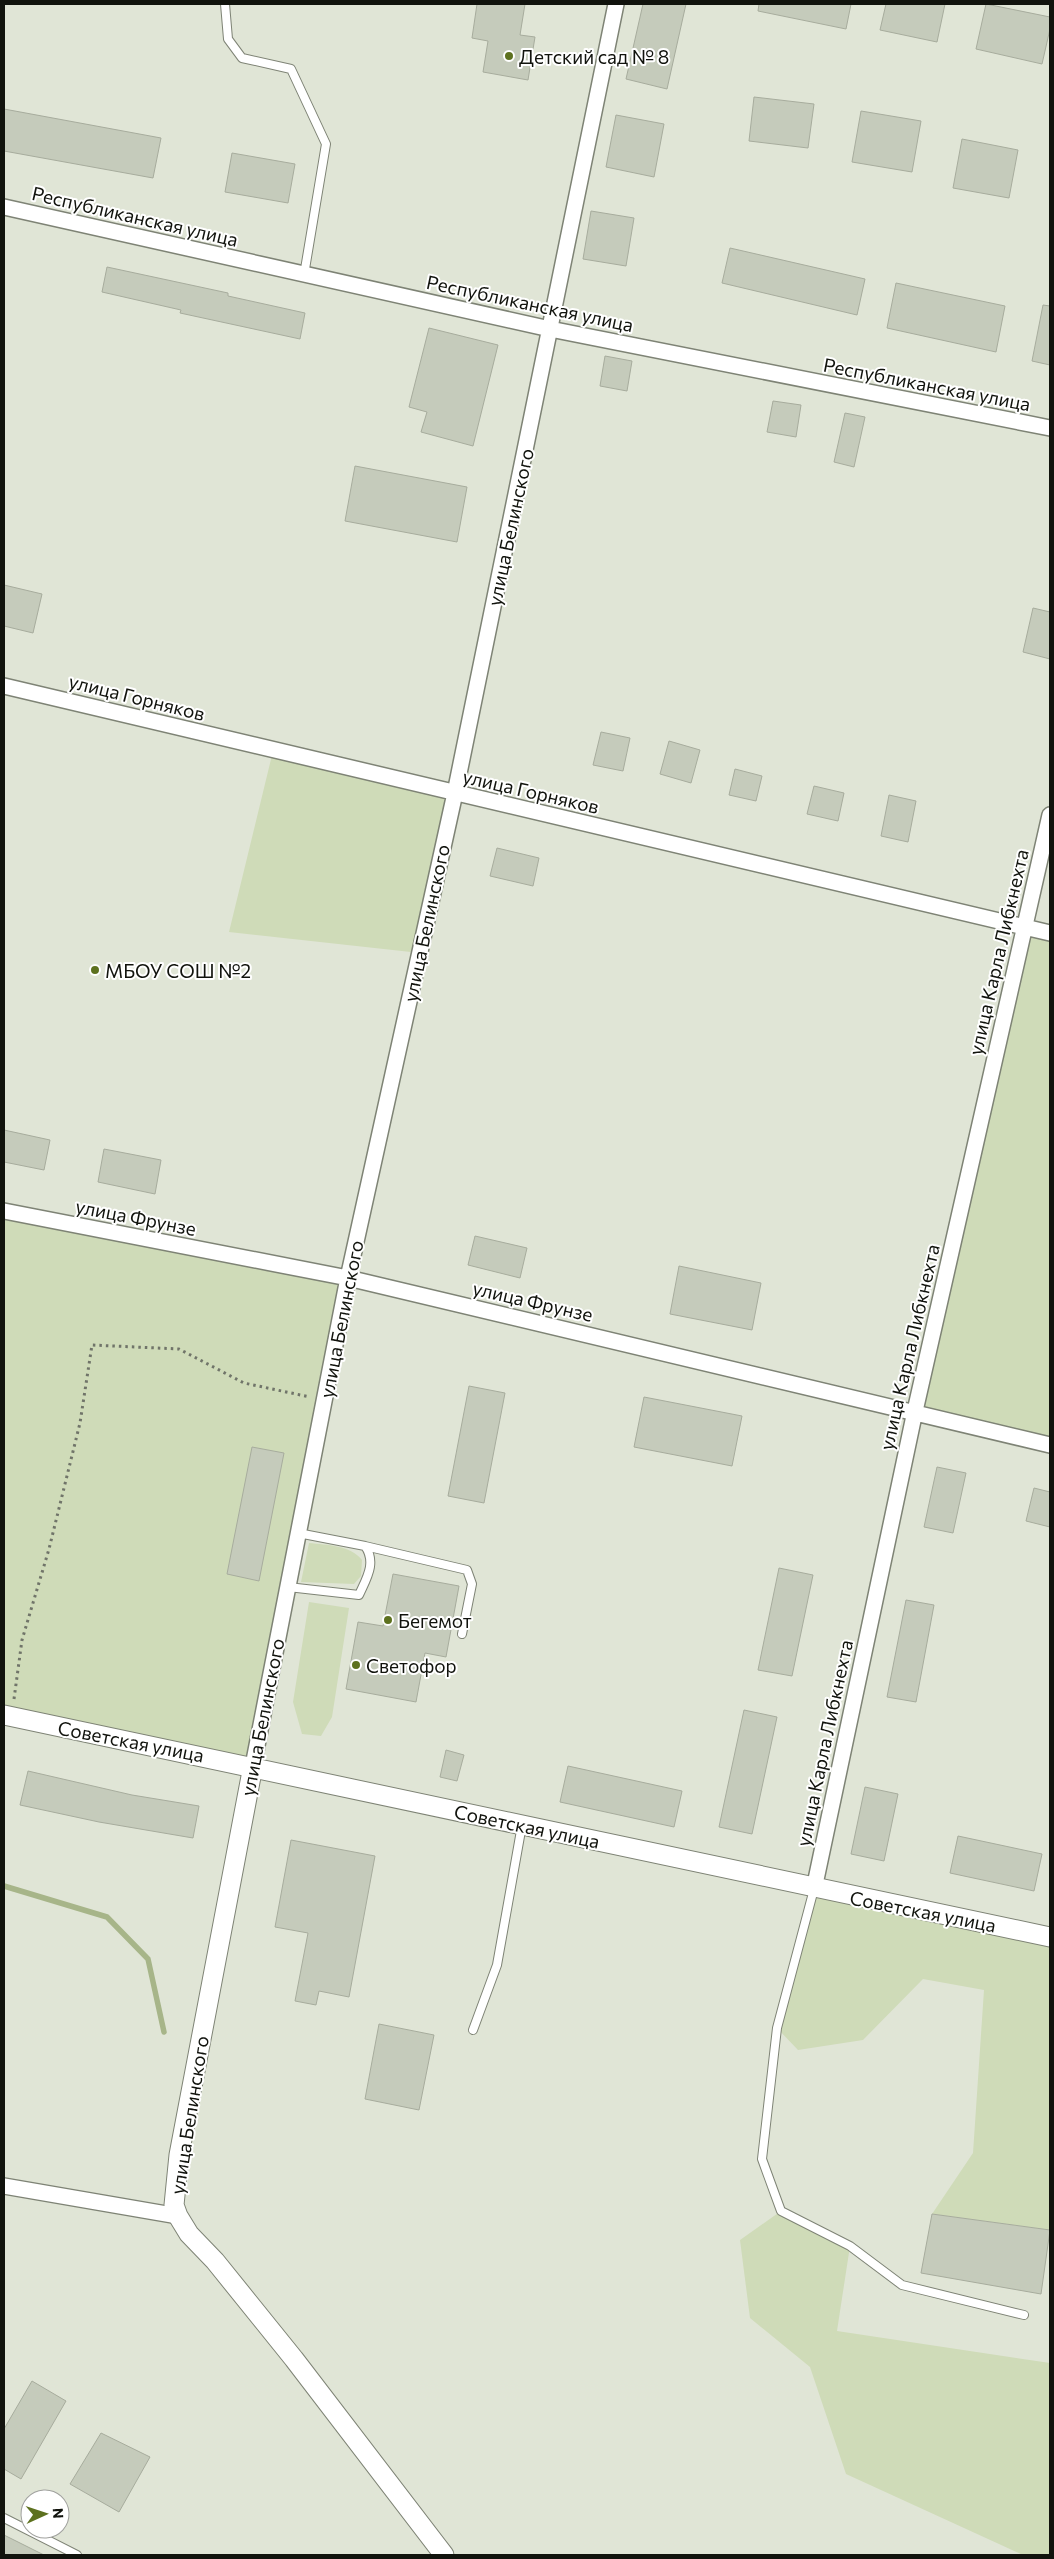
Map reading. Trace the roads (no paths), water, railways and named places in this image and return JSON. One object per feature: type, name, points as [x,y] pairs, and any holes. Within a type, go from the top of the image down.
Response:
[{"type":"street","name":"улица Белинского","points":[[444,2555],[294,2359],[215,2261],[190,2234],[178,2216],[174,2205],[179,2155],[252,1766],[348,1278],[455,793],[616,4]]},
{"type":"street","name":"Республиканская улица","points":[[4,208],[550,329],[1050,428]]},
{"type":"street","name":"улица Горняков","points":[[4,686],[1050,933]]},
{"type":"street","name":"улица Карла Либкнехта","points":[[814,1888],[915,1411],[1050,815]]},
{"type":"street","name":"улица Фрунзе","points":[[4,1211],[348,1278],[915,1411],[1050,1445]]},
{"type":"street","name":"Советская улица","points":[[8,1716],[252,1766],[814,1888],[1050,1937]]},
{"type":"street","points":[[4,2186],[178,2216]]},
{"type":"lane","points":[[225,4],[228,39],[242,58],[291,69],[326,144],[304,275]]},
{"type":"lane","points":[[298,1533],[366,1546],[467,1570],[472,1584],[462,1634]]},
{"type":"lane","points":[[288,1587],[359,1595],[370,1570],[371,1554],[366,1546]]},
{"type":"lane","points":[[473,2030],[497,1965],[522,1825]]},
{"type":"lane","points":[[814,1888],[777,2028],[762,2159],[781,2211],[850,2246],[902,2285],[1024,2315]]},
{"type":"lane","points":[[4,2518],[77,2555]]},
{"type":"waterway","points":[[4,1886],[107,1917],[148,1959],[164,2032]]},
{"type":"place","name":"Детский сад № 8","points":[[509,56]]},
{"type":"place","name":"МБОУ СОШ №2","points":[[95,970]]},
{"type":"place","name":"Бегемот","points":[[388,1620]]},
{"type":"place","name":"Светофор","points":[[356,1665]]}]
